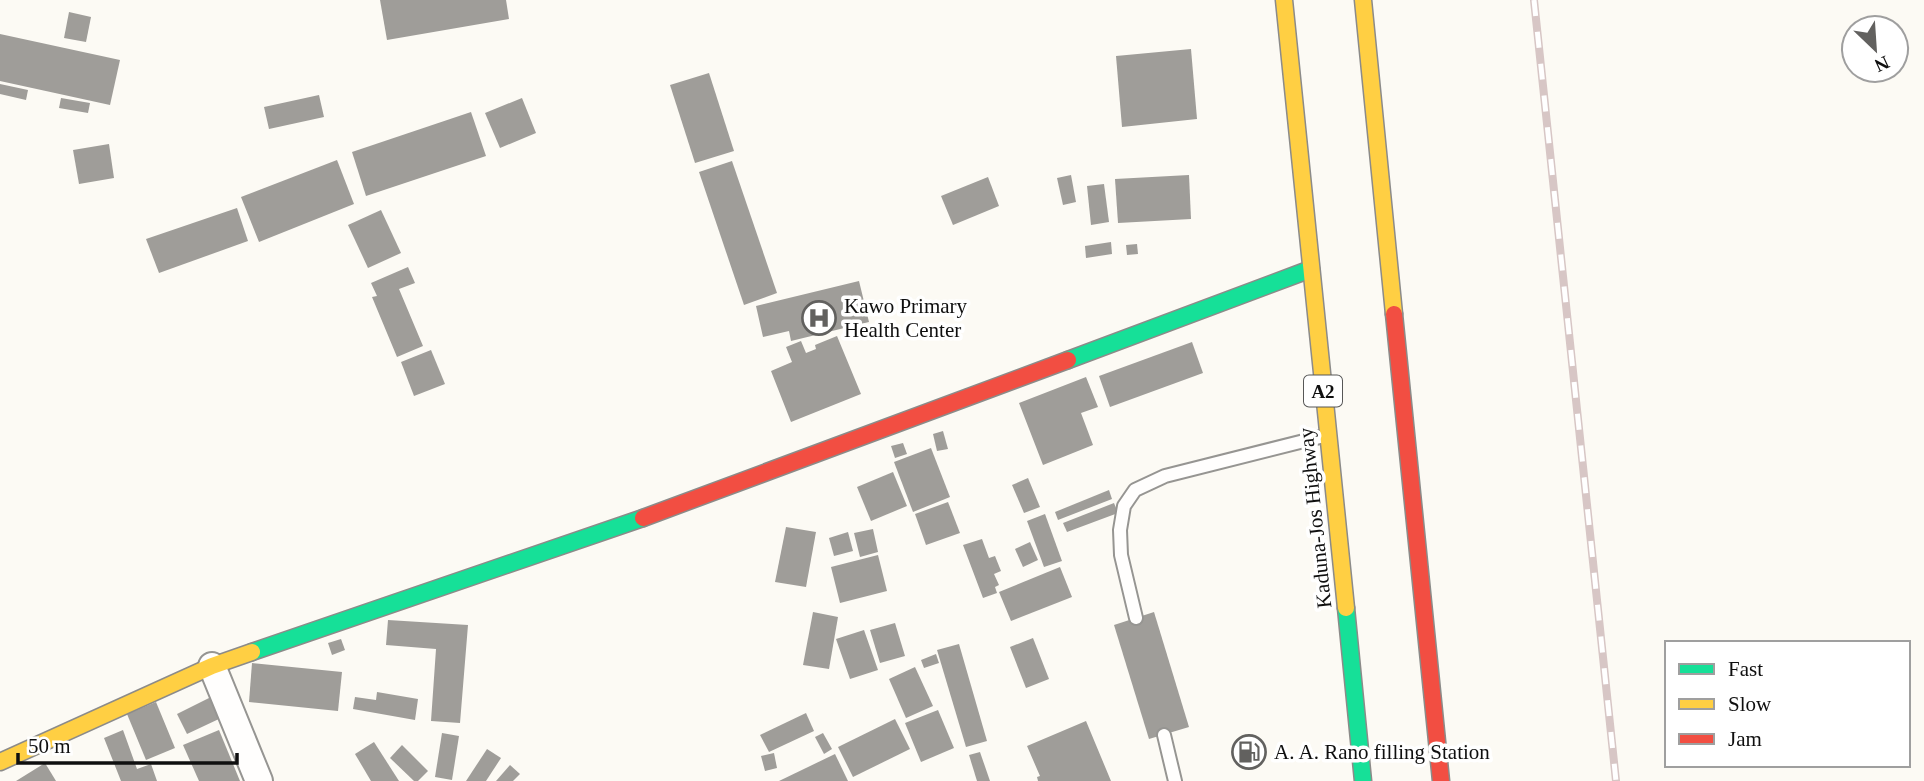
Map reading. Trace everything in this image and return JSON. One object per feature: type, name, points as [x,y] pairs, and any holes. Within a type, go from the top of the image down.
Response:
[{"type":"main road","name":"Kaduna-Jos Highway","points":[[1284,0],[1363,781]]},
{"type":"main road","points":[[1363,0],[1441,781]]},
{"type":"main road","points":[[0,762],[212,666],[597,535],[1311,270]]},
{"type":"street","points":[[212,666],[259,781]]},
{"type":"lane","points":[[1136,618],[1121,555],[1120,530],[1124,506],[1135,490],[1165,476],[1328,435]]},
{"type":"lane","points":[[1164,735],[1175,781]]},
{"type":"building","points":[[380,0],[506,0],[509,19],[387,40]]},
{"type":"building","points":[[69,12],[91,17],[86,42],[64,38]]},
{"type":"building","points":[[0,34],[120,60],[110,105],[0,81]]},
{"type":"building","points":[[1191,49],[1197,119],[1122,127],[1116,56]]},
{"type":"building","points":[[709,73],[734,151],[695,163],[670,85]]},
{"type":"building","points":[[0,84],[28,90],[26,100],[0,94]]},
{"type":"building","points":[[319,95],[324,117],[269,129],[264,107]]},
{"type":"building","points":[[61,98],[90,103],[88,113],[59,108]]},
{"type":"building","points":[[522,98],[536,133],[500,148],[485,113]]},
{"type":"building","points":[[471,112],[486,156],[366,196],[352,152]]},
{"type":"building","points":[[109,144],[114,178],[79,184],[73,150]]},
{"type":"building","points":[[337,160],[354,204],[259,242],[241,197]]},
{"type":"building","points":[[732,161],[777,293],[744,305],[699,172]]},
{"type":"building","points":[[1071,175],[1076,202],[1063,205],[1057,178]]},
{"type":"building","points":[[1189,175],[1191,219],[1118,223],[1115,179]]},
{"type":"building","points":[[988,177],[999,206],[953,225],[941,196]]},
{"type":"building","points":[[1104,184],[1109,222],[1091,225],[1087,186]]},
{"type":"building","points":[[237,208],[248,241],[159,273],[146,239]]},
{"type":"building","points":[[381,210],[401,253],[368,268],[348,225]]},
{"type":"building","points":[[1111,242],[1112,254],[1086,258],[1085,246]]},
{"type":"building","points":[[1137,244],[1138,254],[1127,255],[1126,245]]},
{"type":"building","points":[[408,267],[415,283],[399,289],[423,346],[397,357],[372,297],[377,296],[371,283]]},
{"type":"building","points":[[859,281],[869,322],[791,341],[789,331],[763,337],[756,306]]},
{"type":"building","points":[[837,336],[861,394],[791,422],[771,371],[792,362],[786,347],[801,341],[806,353],[816,349],[815,345]]},
{"type":"building","points":[[1192,342],[1203,373],[1110,407],[1099,376]]},
{"type":"building","points":[[431,350],[445,384],[414,396],[401,362]]},
{"type":"building","points":[[1086,377],[1098,407],[1081,413],[1093,445],[1043,465],[1019,403]]},
{"type":"building","points":[[943,431],[948,449],[937,451],[933,434]]},
{"type":"building","points":[[903,443],[907,454],[895,458],[891,446]]},
{"type":"building","points":[[931,448],[950,497],[913,512],[894,462]]},
{"type":"building","points":[[893,472],[907,506],[871,521],[857,487]]},
{"type":"building","points":[[1028,478],[1040,507],[1024,513],[1012,485]]},
{"type":"building","points":[[1109,490],[1112,499],[1058,520],[1055,512]]},
{"type":"building","points":[[948,502],[960,533],[926,545],[915,514]]},
{"type":"building","points":[[1114,503],[1118,513],[1067,532],[1063,523]]},
{"type":"building","points":[[1045,514],[1062,561],[1044,567],[1027,521]]},
{"type":"building","points":[[786,527],[816,532],[806,587],[775,582]]},
{"type":"building","points":[[873,529],[878,552],[860,557],[854,533]]},
{"type":"building","points":[[848,532],[853,551],[834,556],[829,538]]},
{"type":"building","points":[[982,539],[989,558],[995,556],[1001,571],[994,574],[999,585],[995,587],[997,593],[983,598],[963,545]]},
{"type":"building","points":[[1030,542],[1038,560],[1023,567],[1015,549]]},
{"type":"building","points":[[878,555],[887,591],[840,603],[831,567]]},
{"type":"building","points":[[1060,567],[1072,597],[1011,621],[999,592]]},
{"type":"building","points":[[813,612],[838,617],[829,669],[803,665]]},
{"type":"building","points":[[1154,612],[1189,727],[1149,739],[1114,625]]},
{"type":"building","points":[[388,620],[468,625],[460,723],[431,721],[436,649],[386,645]]},
{"type":"building","points":[[895,623],[905,656],[880,663],[870,630]]},
{"type":"building","points":[[864,630],[878,670],[850,679],[836,639]]},
{"type":"building","points":[[1033,638],[1049,679],[1026,688],[1010,647]]},
{"type":"building","points":[[341,639],[345,650],[332,655],[328,643]]},
{"type":"building","points":[[959,644],[987,741],[966,747],[937,650]]},
{"type":"building","points":[[936,654],[939,663],[924,668],[921,660]]},
{"type":"building","points":[[252,663],[342,672],[338,711],[249,702]]},
{"type":"building","points":[[915,667],[933,706],[906,718],[889,679]]},
{"type":"building","points":[[377,692],[418,699],[415,720],[353,709],[355,697],[376,700]]},
{"type":"building","points":[[211,697],[221,718],[187,734],[177,714]]},
{"type":"building","points":[[156,702],[175,748],[146,760],[127,714]]},
{"type":"building","points":[[938,710],[954,748],[921,762],[905,723]]},
{"type":"building","points":[[806,713],[814,731],[769,752],[760,735]]},
{"type":"building","points":[[895,719],[910,749],[853,777],[838,747]]},
{"type":"building","points":[[1086,721],[1111,781],[1038,781],[1037,777],[1040,776],[1027,746]]},
{"type":"building","points":[[123,730],[137,769],[151,764],[157,781],[121,781],[104,738]]},
{"type":"building","points":[[219,730],[240,781],[199,781],[183,745]]},
{"type":"building","points":[[442,733],[459,736],[452,780],[435,777]]},
{"type":"building","points":[[823,733],[832,749],[824,754],[815,737]]},
{"type":"building","points":[[374,742],[399,781],[371,781],[355,754]]},
{"type":"building","points":[[402,745],[428,771],[418,781],[414,781],[390,758]]},
{"type":"building","points":[[487,749],[501,758],[486,781],[466,781]]},
{"type":"building","points":[[980,752],[990,781],[977,781],[969,755]]},
{"type":"building","points":[[774,753],[777,768],[765,771],[761,756]]},
{"type":"building","points":[[835,754],[848,781],[779,781]]},
{"type":"building","points":[[45,763],[56,781],[16,781]]},
{"type":"building","points":[[510,765],[520,774],[513,781],[496,781]]},
{"type":"railway","points":[[1534,0],[1616,781]]},
{"type":"traffic: fast","points":[[1068,360],[1311,269]]},
{"type":"traffic: fast","points":[[252,652],[643,518]]},
{"type":"traffic: fast","points":[[1346,608],[1363,781]]},
{"type":"traffic: slow","points":[[1284,0],[1346,608]]},
{"type":"traffic: slow","points":[[1363,0],[1394,314]]},
{"type":"traffic: slow","points":[[0,762],[212,666],[252,652]]},
{"type":"traffic: jam","points":[[1394,314],[1441,781]]},
{"type":"traffic: jam","points":[[643,518],[1068,360]]},
{"type":"place","name":"Kawo Primary Health Center","points":[[819,318]]},
{"type":"place","name":"A. A. Rano filling Station","points":[[1249,752]]}]
